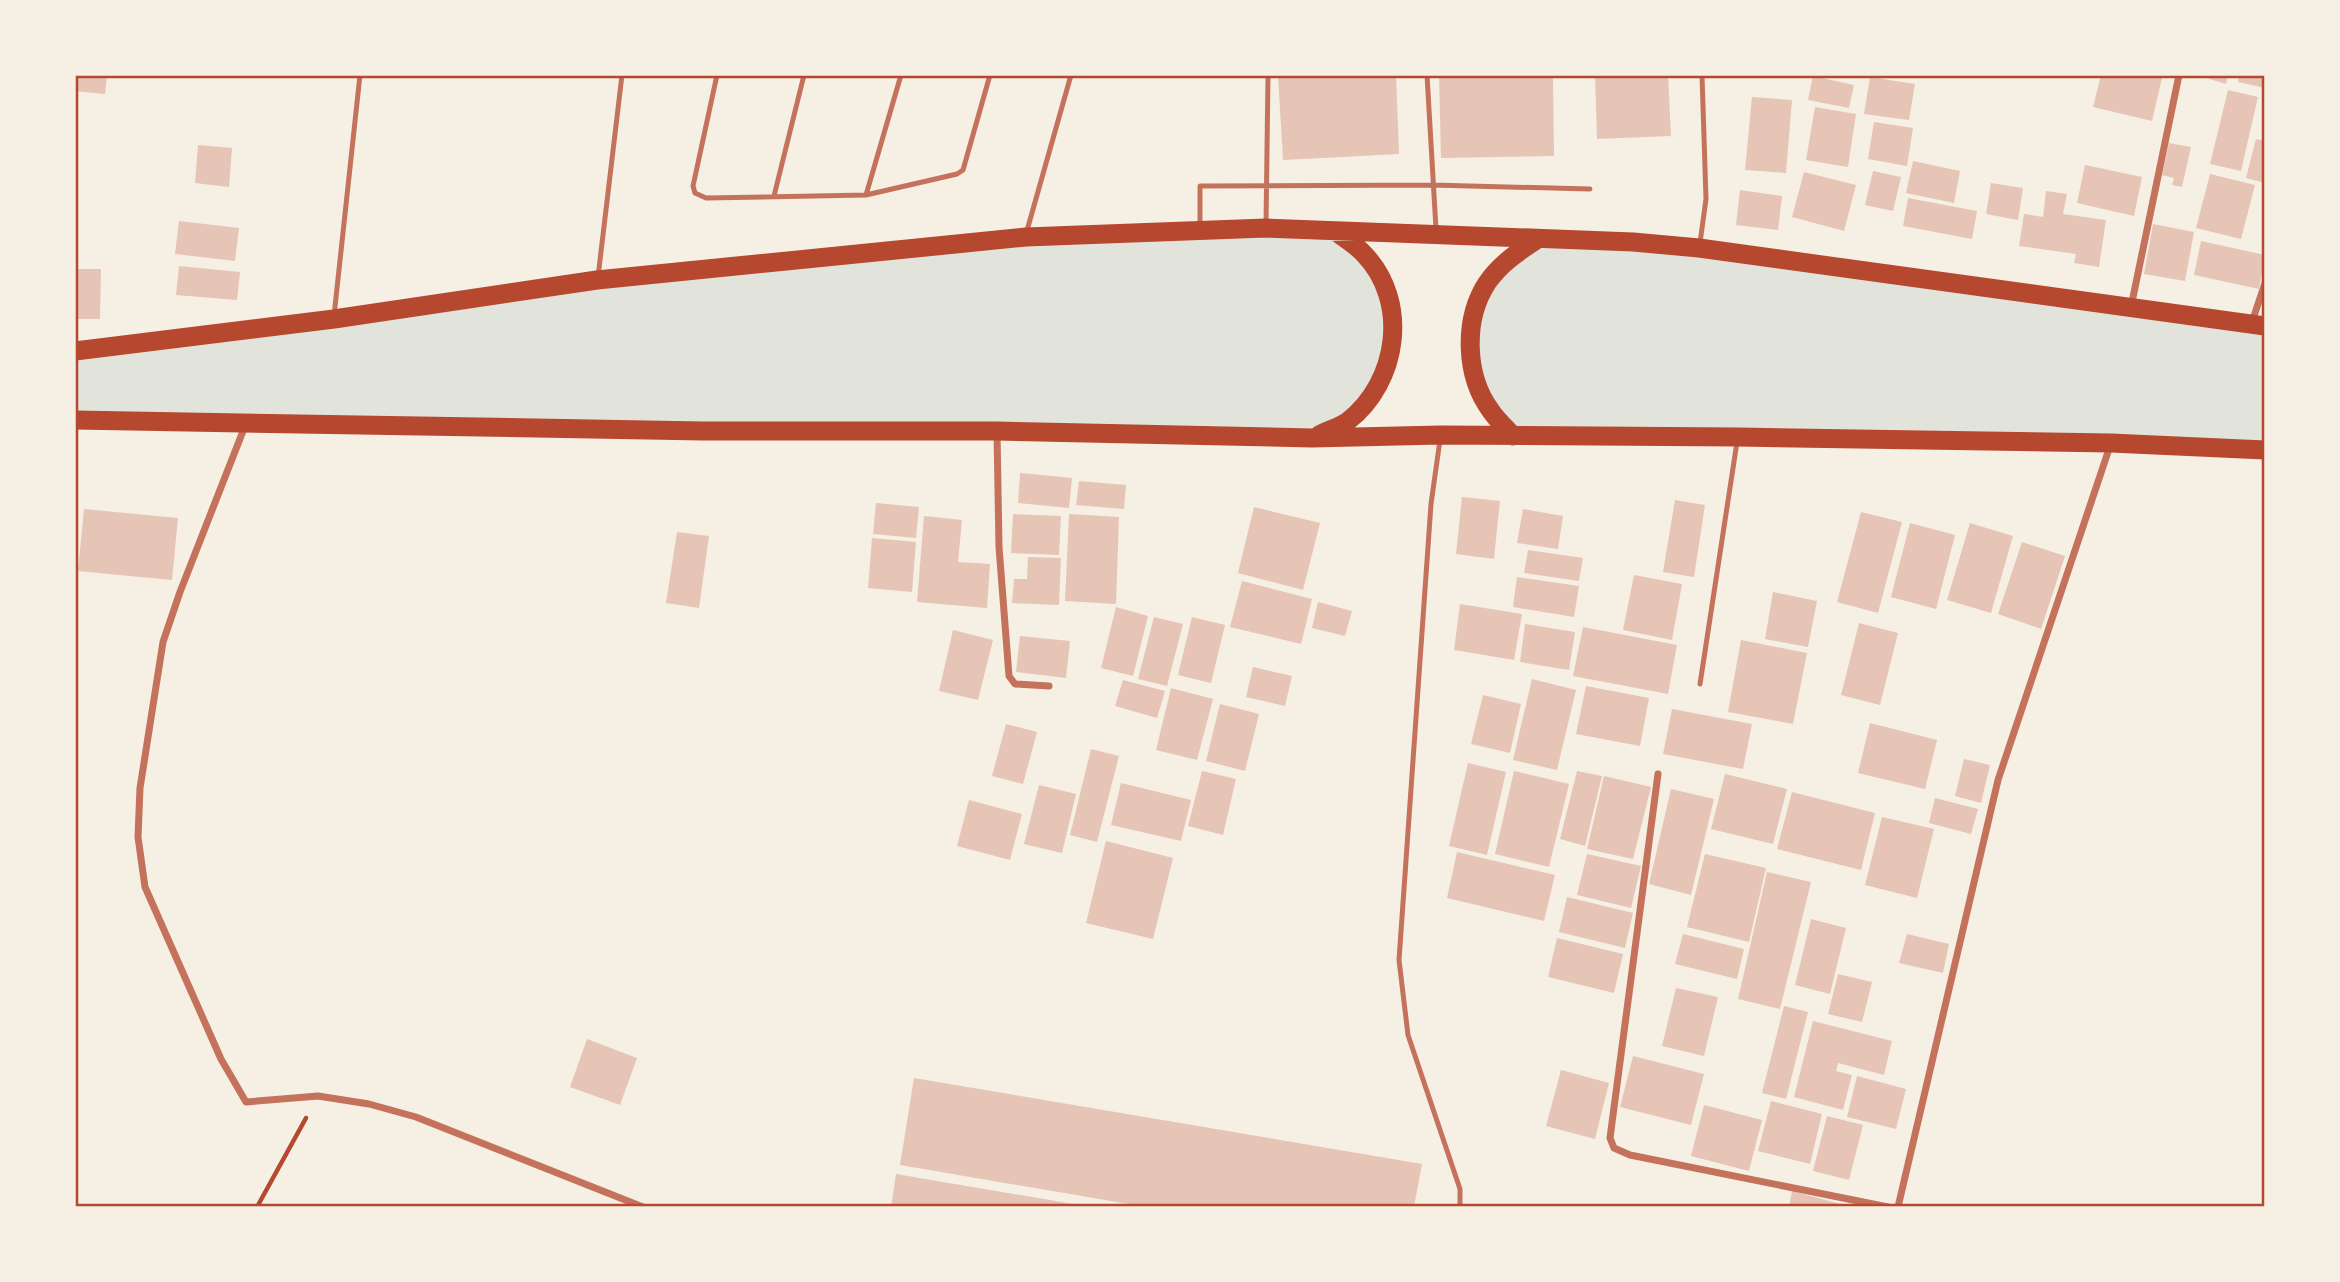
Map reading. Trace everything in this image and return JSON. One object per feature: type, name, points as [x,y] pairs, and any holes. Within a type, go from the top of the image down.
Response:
[{"type":"highway","points":[[75,351],[334,319],[597,280],[1026,237],[1266,228],[1633,242],[1699,248],[2258,325]]},
{"type":"highway","points":[[1312,438],[1347,421],[1373,394],[1389,361],[1394,323],[1385,286],[1365,254],[1335,231]]},
{"type":"highway","points":[[1513,436],[1490,411],[1475,381],[1469,348],[1474,315],[1487,284],[1508,258],[1536,240]]},
{"type":"highway","points":[[75,420],[703,431],[997,431],[1312,438],[1440,435],[1738,437],[2111,443],[2265,450]]},
{"type":"street","points":[[2131,307],[2179,75]]},
{"type":"street","points":[[2258,325],[2265,283]]},
{"type":"street","points":[[246,423],[163,642],[140,788],[138,837],[145,887],[220,1059],[246,1102],[318,1096],[369,1104],[416,1117],[643,1207]]},
{"type":"street","points":[[997,431],[999,547],[1009,676],[1015,684],[1049,686]]},
{"type":"street","points":[[1898,1207],[1998,780],[2111,443]]},
{"type":"street","points":[[1658,774],[1610,1138],[1614,1148],[1630,1155],[1888,1207]]},
{"type":"lane","points":[[334,319],[360,75]]},
{"type":"lane","points":[[597,280],[622,75]]},
{"type":"lane","points":[[717,75],[693,186],[695,193],[706,198],[866,195],[957,174],[963,170],[990,75]]},
{"type":"lane","points":[[774,196],[804,75]]},
{"type":"lane","points":[[866,195],[901,75]]},
{"type":"lane","points":[[1026,237],[1071,75]]},
{"type":"lane","points":[[1266,228],[1268,75]]},
{"type":"lane","points":[[1427,75],[1436,233]]},
{"type":"lane","points":[[1699,248],[1706,199],[1702,75]]},
{"type":"lane","points":[[1200,230],[1200,186],[1432,185],[1590,189]]},
{"type":"lane","points":[[1440,435],[1431,505],[1399,960],[1408,1035],[1460,1189],[1460,1207]]},
{"type":"lane","points":[[1700,684],[1738,437]]},
{"type":"path","points":[[257,1207],[318,1096]]},
{"type":"shaded area","points":[[1335,231],[1365,254],[1394,323],[1373,394],[1312,438],[75,421],[75,349],[1026,237]]},
{"type":"shaded area","points":[[1536,240],[1633,242],[2265,326],[2265,450],[1513,436],[1475,381],[1474,315],[1487,284]]},
{"type":"building","points":[[75,75],[107,75],[105,94],[75,91]]},
{"type":"building","points":[[1278,75],[1396,75],[1399,154],[1283,160]]},
{"type":"building","points":[[1439,75],[1553,75],[1554,156],[1441,158]]},
{"type":"building","points":[[1595,75],[1668,75],[1671,136],[1597,139]]},
{"type":"building","points":[[2101,75],[2150,75],[2162,78],[2152,121],[2093,107]]},
{"type":"building","points":[[2196,75],[2228,75],[2226,84]]},
{"type":"building","points":[[2239,75],[2265,75],[2265,88],[2238,82]]},
{"type":"building","points":[[1813,76],[1854,85],[1849,108],[1808,100]]},
{"type":"building","points":[[1870,77],[1915,84],[1909,120],[1864,114]]},
{"type":"building","points":[[2228,90],[2258,97],[2241,171],[2210,164]]},
{"type":"building","points":[[1752,97],[1792,100],[1786,173],[1745,170]]},
{"type":"building","points":[[1815,107],[1856,114],[1848,167],[1806,160]]},
{"type":"building","points":[[1874,122],[1913,128],[1907,166],[1868,159]]},
{"type":"building","points":[[2256,139],[2265,141],[2265,183],[2246,178]]},
{"type":"building","points":[[2169,143],[2191,147],[2182,187],[2172,185],[2174,178],[2162,175]]},
{"type":"building","points":[[198,145],[232,148],[229,187],[195,183]]},
{"type":"building","points":[[1913,161],[1960,171],[1954,203],[1906,193]]},
{"type":"building","points":[[2085,165],[2142,177],[2134,216],[2077,203]]},
{"type":"building","points":[[1873,171],[1901,177],[1893,211],[1865,205]]},
{"type":"building","points":[[1804,172],[1856,185],[1844,231],[1792,217]]},
{"type":"building","points":[[2210,174],[2255,185],[2241,239],[2196,228]]},
{"type":"building","points":[[1991,183],[2023,188],[2018,220],[1986,214]]},
{"type":"building","points":[[1740,190],[1782,196],[1778,230],[1736,225]]},
{"type":"building","points":[[2046,191],[2067,194],[2063,214],[2106,220],[2099,267],[2074,263],[2076,254],[2019,246],[2024,214],[2043,217]]},
{"type":"building","points":[[1908,198],[1977,211],[1972,239],[1903,226]]},
{"type":"building","points":[[179,221],[239,228],[235,261],[175,254]]},
{"type":"building","points":[[2153,224],[2194,232],[2185,281],[2144,274]]},
{"type":"building","points":[[2201,241],[2265,255],[2259,289],[2194,275]]},
{"type":"building","points":[[179,266],[240,272],[237,300],[176,295]]},
{"type":"building","points":[[75,269],[101,269],[100,319],[75,319]]},
{"type":"building","points":[[1020,473],[1072,478],[1069,508],[1018,503]]},
{"type":"building","points":[[1079,481],[1126,485],[1124,509],[1076,505]]},
{"type":"building","points":[[1462,497],[1500,501],[1494,559],[1456,554]]},
{"type":"building","points":[[1675,500],[1705,505],[1694,577],[1663,572]]},
{"type":"building","points":[[876,503],[919,507],[916,538],[873,534]]},
{"type":"building","points":[[1254,507],[1320,523],[1303,590],[1238,573]]},
{"type":"building","points":[[84,509],[178,518],[172,580],[78,571]]},
{"type":"building","points":[[1523,509],[1563,516],[1558,549],[1517,543]]},
{"type":"building","points":[[1861,512],[1902,522],[1878,613],[1837,602]]},
{"type":"building","points":[[1013,514],[1061,516],[1059,555],[1011,553]]},
{"type":"building","points":[[1069,514],[1119,517],[1116,604],[1065,601]]},
{"type":"building","points":[[924,516],[962,520],[958,562],[990,564],[987,608],[917,602]]},
{"type":"building","points":[[1910,523],[1955,535],[1936,609],[1891,597]]},
{"type":"building","points":[[1970,523],[2013,536],[1991,613],[1947,600]]},
{"type":"building","points":[[677,532],[709,536],[699,608],[666,603]]},
{"type":"building","points":[[872,538],[916,542],[912,592],[868,588]]},
{"type":"building","points":[[2022,542],[2065,556],[2041,629],[1998,614]]},
{"type":"building","points":[[1528,550],[1583,558],[1579,581],[1524,573]]},
{"type":"building","points":[[1028,557],[1061,558],[1059,605],[1012,603],[1014,579],[1027,579]]},
{"type":"building","points":[[1634,575],[1682,584],[1672,640],[1623,630]]},
{"type":"building","points":[[1517,577],[1579,586],[1574,617],[1513,607]]},
{"type":"building","points":[[1242,581],[1312,599],[1301,644],[1230,627]]},
{"type":"building","points":[[1773,592],[1817,601],[1808,647],[1765,639]]},
{"type":"building","points":[[1318,602],[1352,611],[1345,636],[1312,628]]},
{"type":"building","points":[[1460,604],[1522,614],[1514,660],[1454,650]]},
{"type":"building","points":[[1116,607],[1148,616],[1133,676],[1101,668]]},
{"type":"building","points":[[1154,617],[1183,624],[1167,686],[1138,679]]},
{"type":"building","points":[[1192,617],[1225,625],[1211,683],[1178,675]]},
{"type":"building","points":[[1859,623],[1898,633],[1880,705],[1841,695]]},
{"type":"building","points":[[1525,624],[1575,632],[1569,670],[1520,662]]},
{"type":"building","points":[[1583,627],[1677,645],[1668,694],[1573,676]]},
{"type":"building","points":[[953,630],[993,640],[978,700],[939,691]]},
{"type":"building","points":[[1020,636],[1070,641],[1066,678],[1016,672]]},
{"type":"building","points":[[1741,640],[1807,653],[1793,724],[1728,712]]},
{"type":"building","points":[[1253,667],[1292,676],[1285,706],[1246,697]]},
{"type":"building","points":[[1532,679],[1576,690],[1557,770],[1513,760]]},
{"type":"building","points":[[1123,680],[1165,691],[1157,718],[1115,706]]},
{"type":"building","points":[[1586,686],[1649,698],[1640,746],[1576,734]]},
{"type":"building","points":[[1171,688],[1213,699],[1197,760],[1156,750]]},
{"type":"building","points":[[1483,695],[1521,704],[1510,753],[1471,744]]},
{"type":"building","points":[[1220,704],[1259,714],[1245,771],[1206,761]]},
{"type":"building","points":[[1672,709],[1752,724],[1743,769],[1663,754]]},
{"type":"building","points":[[1870,723],[1937,740],[1925,789],[1858,773]]},
{"type":"building","points":[[1006,724],[1037,732],[1023,784],[992,776]]},
{"type":"building","points":[[1091,749],[1119,756],[1097,842],[1070,835]]},
{"type":"building","points":[[1964,759],[1990,765],[1981,803],[1955,796]]},
{"type":"building","points":[[1468,763],[1506,772],[1487,855],[1449,846]]},
{"type":"building","points":[[1202,771],[1236,779],[1223,835],[1188,826]]},
{"type":"building","points":[[1514,771],[1569,784],[1549,867],[1495,854]]},
{"type":"building","points":[[1577,771],[1602,776],[1585,846],[1560,839]]},
{"type":"building","points":[[1725,774],[1787,789],[1773,844],[1711,829]]},
{"type":"building","points":[[1604,776],[1651,787],[1633,859],[1587,849]]},
{"type":"building","points":[[1121,783],[1191,800],[1181,841],[1111,825]]},
{"type":"building","points":[[1039,785],[1076,794],[1062,853],[1024,844]]},
{"type":"building","points":[[1671,789],[1714,799],[1691,895],[1649,884]]},
{"type":"building","points":[[1792,792],[1875,813],[1861,870],[1777,849]]},
{"type":"building","points":[[1935,798],[1978,809],[1971,834],[1929,823]]},
{"type":"building","points":[[969,800],[1022,814],[1010,860],[957,846]]},
{"type":"building","points":[[1882,817],[1934,829],[1917,898],[1865,885]]},
{"type":"building","points":[[1106,841],[1173,858],[1153,939],[1086,923]]},
{"type":"building","points":[[1457,852],[1555,875],[1544,921],[1447,898]]},
{"type":"building","points":[[1587,854],[1641,866],[1631,908],[1577,895]]},
{"type":"building","points":[[1705,854],[1766,868],[1749,942],[1687,927]]},
{"type":"building","points":[[1767,872],[1811,882],[1780,1009],[1738,999]]},
{"type":"building","points":[[1567,897],[1633,913],[1625,948],[1559,932]]},
{"type":"building","points":[[1811,919],[1846,928],[1830,994],[1795,985]]},
{"type":"building","points":[[1683,934],[1744,949],[1737,979],[1675,964]]},
{"type":"building","points":[[1907,934],[1949,944],[1943,973],[1899,963]]},
{"type":"building","points":[[1557,938],[1623,954],[1614,993],[1548,977]]},
{"type":"building","points":[[1838,974],[1872,982],[1862,1022],[1828,1014]]},
{"type":"building","points":[[1676,988],[1718,997],[1704,1056],[1662,1046]]},
{"type":"building","points":[[1784,1006],[1808,1012],[1786,1099],[1762,1093]]},
{"type":"building","points":[[1813,1021],[1892,1041],[1884,1075],[1838,1063],[1836,1071],[1852,1075],[1843,1110],[1794,1097]]},
{"type":"building","points":[[587,1039],[637,1058],[620,1105],[570,1087]]},
{"type":"building","points":[[1633,1056],[1704,1074],[1691,1125],[1620,1107]]},
{"type":"building","points":[[1561,1070],[1609,1083],[1595,1139],[1546,1126]]},
{"type":"building","points":[[1857,1076],[1906,1089],[1896,1129],[1847,1117]]},
{"type":"building","points":[[914,1078],[1422,1164],[1414,1207],[1146,1207],[900,1165]]},
{"type":"building","points":[[1771,1101],[1822,1114],[1810,1164],[1758,1151]]},
{"type":"building","points":[[1704,1105],[1762,1120],[1749,1171],[1691,1156]]},
{"type":"building","points":[[1827,1116],[1863,1125],[1849,1180],[1813,1171]]},
{"type":"building","points":[[896,1174],[1079,1205],[1079,1207],[891,1207]]},
{"type":"building","points":[[1792,1191],[1848,1206],[1848,1207],[1789,1207]]}]
